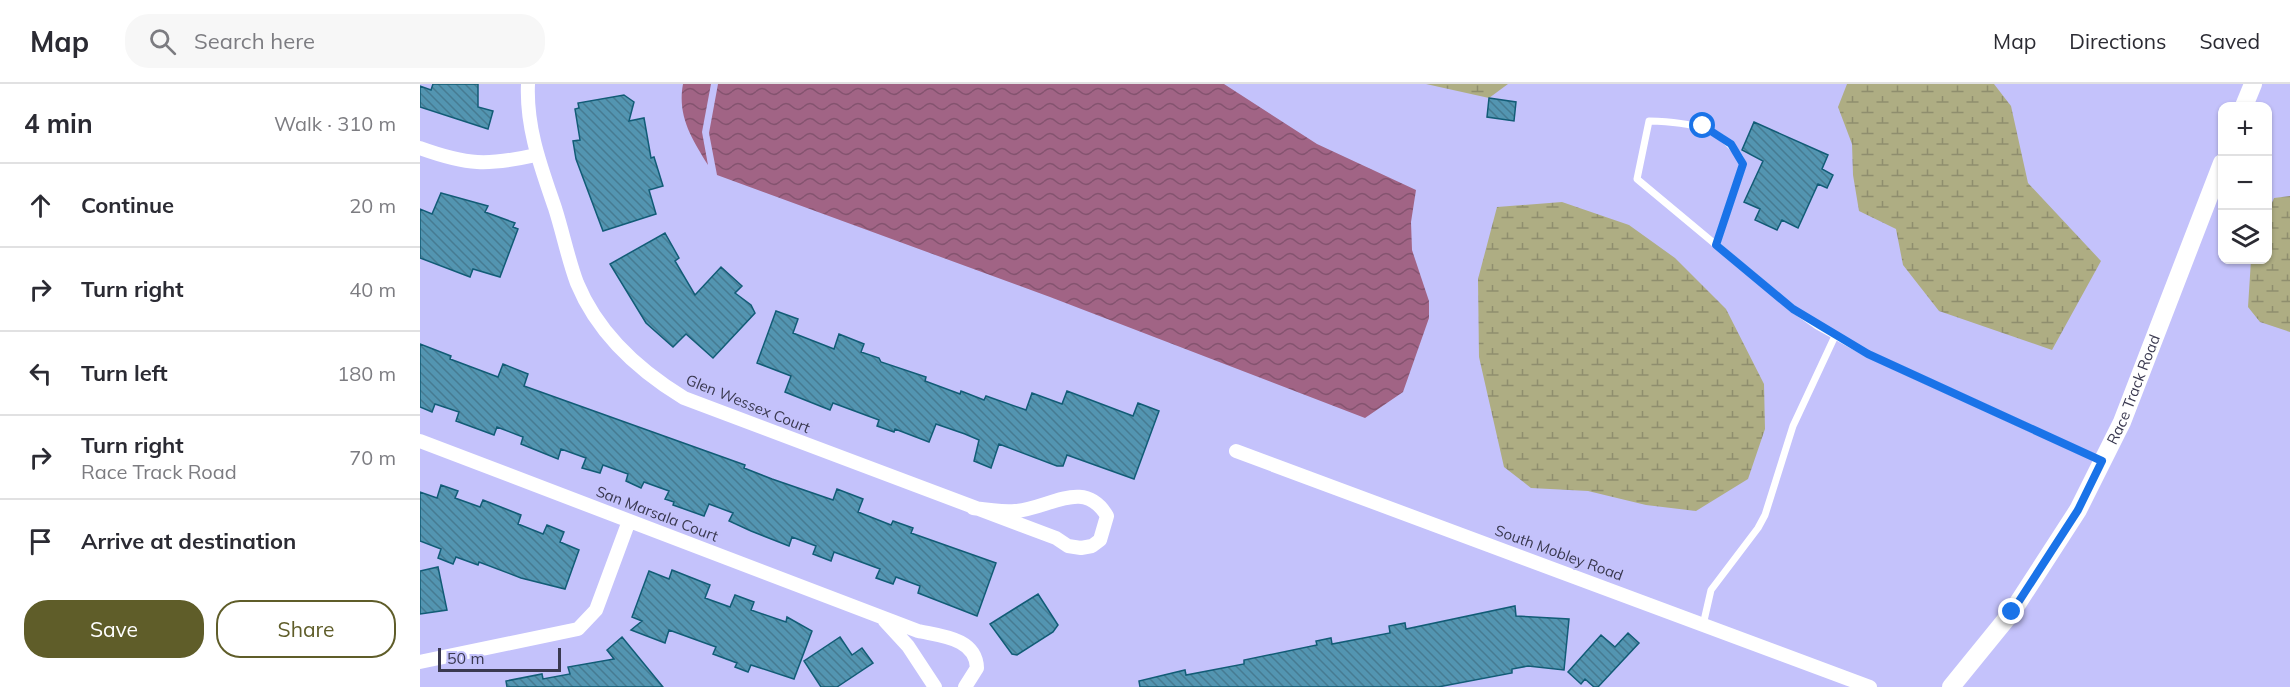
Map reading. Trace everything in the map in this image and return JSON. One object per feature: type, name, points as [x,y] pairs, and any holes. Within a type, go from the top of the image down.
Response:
[{"type":"main road","points":[[2246,102],[2253,84]]},
{"type":"main road","name":"Race Track Road","points":[[1951,687],[2012,612],[2078,510],[2122,422],[2218,176]]},
{"type":"street","name":"Glen Wessex Court","points":[[528,84],[527,99],[536,155],[578,284],[601,325],[642,371],[684,398],[974,508],[1056,538],[1068,546],[1081,548],[1092,546],[1100,540],[1107,516],[1100,504],[1077,496],[1041,508],[1014,512],[974,508]]},
{"type":"street","points":[[420,148],[447,158],[496,164],[536,155]]},
{"type":"street","name":"San Marsala Court","points":[[420,441],[918,631],[964,643],[972,651],[977,668],[965,687]]},
{"type":"street","name":"South Mobley Road","points":[[1236,451],[1870,687]]},
{"type":"street","points":[[420,662],[578,629],[596,610],[629,521]]},
{"type":"street","name":"San Marsala Court","points":[[882,617],[908,646],[935,687]]},
{"type":"lane","points":[[1716,245],[1743,164],[1738,153],[1731,144],[1703,126],[1649,121],[1636,179],[1793,309],[1868,354],[2102,461]]},
{"type":"lane","points":[[1703,625],[1711,590],[1758,528],[1765,515],[1793,426],[1835,336]]},
{"type":"green space","points":[[1426,84],[1508,84],[1489,98]]},
{"type":"green space","points":[[1847,84],[1994,84],[2011,106],[2028,183],[2101,261],[2052,350],[1939,311],[1903,265],[1896,229],[1859,211],[1853,175],[1852,144],[1838,107]]},
{"type":"green space","points":[[2290,196],[2290,332],[2260,322],[2248,307],[2251,264],[2272,264],[2272,203],[2274,198]]},
{"type":"green space","points":[[1562,202],[1629,225],[1675,258],[1726,309],[1764,384],[1765,429],[1748,479],[1696,511],[1646,505],[1588,491],[1531,488],[1504,467],[1479,357],[1478,279],[1497,207]]},
{"type":"water","points":[[683,84],[711,84],[702,132],[708,165],[687,127],[682,106]]},
{"type":"water","points":[[718,84],[1224,84],[1317,144],[1416,190],[1411,222],[1412,250],[1429,301],[1429,318],[1403,392],[1365,418],[1050,297],[717,175],[709,133]]},
{"type":"building","points":[[433,84],[478,84],[478,107],[493,111],[488,129],[420,107],[420,86],[431,90]]},
{"type":"building","points":[[624,95],[634,102],[629,121],[644,118],[651,158],[654,157],[663,186],[649,190],[656,214],[603,231],[576,159],[573,141],[580,140],[575,109],[579,108],[578,103]]},
{"type":"building","points":[[1489,98],[1516,102],[1514,121],[1487,117]]},
{"type":"building","points":[[1754,122],[1828,155],[1822,169],[1833,175],[1827,188],[1818,184],[1798,228],[1782,220],[1777,230],[1755,220],[1760,209],[1744,202],[1763,161],[1742,150]]},
{"type":"building","points":[[441,193],[488,206],[485,212],[515,223],[513,227],[518,229],[500,277],[473,269],[470,277],[420,258],[420,209],[432,214]]},
{"type":"building","points":[[665,233],[679,258],[675,261],[695,295],[721,267],[742,286],[735,293],[751,305],[755,313],[713,358],[686,334],[673,347],[646,323],[610,264]]},
{"type":"building","points":[[776,311],[798,319],[793,333],[834,349],[839,334],[864,344],[861,352],[879,358],[881,362],[926,377],[925,381],[960,394],[961,391],[984,400],[986,396],[1026,410],[1032,393],[1062,404],[1067,391],[1133,416],[1138,403],[1159,411],[1134,479],[1067,455],[1063,466],[1057,466],[999,444],[991,468],[974,461],[979,440],[965,434],[936,424],[929,442],[895,429],[894,432],[877,426],[879,420],[833,403],[830,410],[785,392],[791,376],[757,363]]},
{"type":"building","points":[[420,344],[451,356],[450,359],[498,377],[503,364],[528,374],[524,386],[745,465],[744,468],[772,479],[833,500],[837,489],[863,499],[858,512],[891,525],[893,521],[913,528],[911,533],[996,563],[977,616],[918,593],[920,586],[896,577],[893,584],[876,578],[880,569],[834,552],[831,561],[813,554],[816,546],[792,537],[789,546],[751,531],[729,521],[733,513],[709,504],[704,516],[673,505],[674,502],[665,499],[669,491],[644,482],[641,488],[626,481],[628,474],[603,465],[600,473],[582,468],[586,458],[561,449],[558,459],[521,444],[523,437],[497,427],[494,435],[456,421],[459,412],[435,404],[432,412],[420,407]]},
{"type":"building","points":[[441,485],[458,491],[455,498],[480,507],[483,500],[521,515],[518,524],[543,534],[547,525],[564,532],[560,542],[579,550],[565,589],[521,578],[479,562],[478,565],[456,557],[453,564],[438,558],[441,549],[420,541],[420,492],[437,498]]},
{"type":"building","points":[[438,567],[447,610],[420,614],[420,571]]},
{"type":"building","points":[[672,570],[710,585],[705,598],[730,607],[735,595],[754,602],[751,610],[786,622],[787,617],[812,631],[794,679],[751,665],[748,672],[735,667],[737,663],[713,654],[716,647],[669,630],[665,643],[631,630],[642,621],[632,617],[649,571],[669,579]]},
{"type":"building","points":[[1038,594],[1058,625],[1053,632],[1017,655],[1012,654],[990,624]]},
{"type":"building","points":[[1515,606],[1516,616],[1569,619],[1564,670],[1528,666],[1512,669],[1512,673],[1438,687],[1140,687],[1139,681],[1185,670],[1186,675],[1244,664],[1244,660],[1317,645],[1316,641],[1331,638],[1332,644],[1390,633],[1389,626],[1405,623],[1406,629]]},
{"type":"building","points":[[1628,633],[1639,643],[1598,687],[1594,687],[1585,679],[1581,684],[1568,672],[1601,635],[1615,647]]},
{"type":"building","points":[[622,637],[663,687],[507,687],[506,681],[542,674],[543,679],[570,674],[568,667],[614,659],[607,650]]},
{"type":"building","points":[[840,637],[852,655],[862,648],[873,663],[837,687],[821,687],[804,661]]},
{"type":"route","points":[[1703,126],[1731,144],[1743,164],[1716,245],[1817,326],[1868,354],[2102,461],[2078,510],[2012,612]]}]
